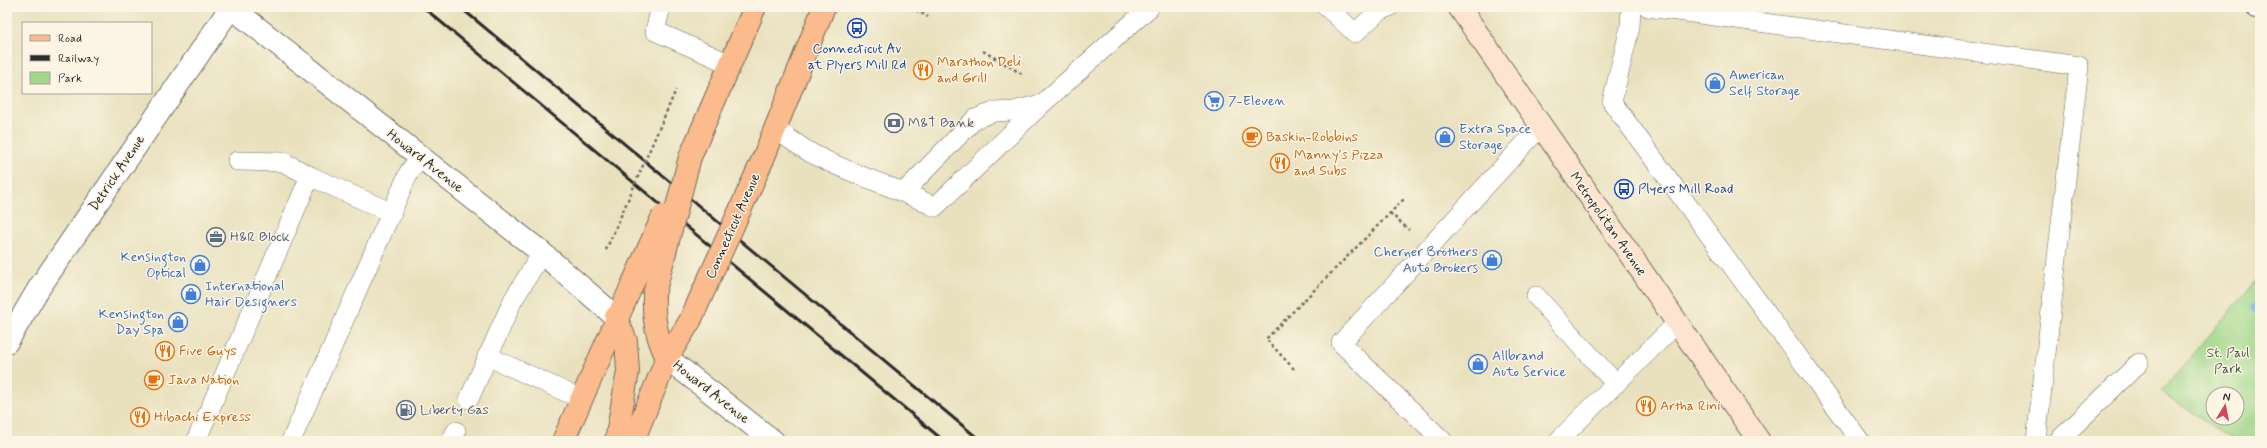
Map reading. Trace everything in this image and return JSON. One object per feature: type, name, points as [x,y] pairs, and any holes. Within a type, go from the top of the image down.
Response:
[{"type":"main road","points":[[563,441],[616,318],[690,157],[755,7]]},
{"type":"main road","name":"Connecticut Avenue","points":[[633,441],[667,358],[690,321],[763,159],[824,7]]},
{"type":"main road","name":"Metropolitan Avenue","points":[[1459,7],[1540,127],[1759,441]]},
{"type":"main road","points":[[667,358],[658,339],[653,317],[654,294],[690,157]]},
{"type":"main road","points":[[616,318],[626,340],[628,371],[616,441]]},
{"type":"street","name":"Howard Avenue","points":[[231,7],[542,253],[616,318]]},
{"type":"street","name":"Detrick Avenue","points":[[7,342],[39,288],[231,7]]},
{"type":"street","name":"Howard Avenue","points":[[667,358],[773,441]]},
{"type":"lane","points":[[661,7],[655,31],[730,64]]},
{"type":"lane","points":[[775,129],[810,153],[845,169],[904,192],[935,208],[1042,104],[1150,7]]},
{"type":"lane","points":[[1327,7],[1355,33],[1379,11],[1389,7]]},
{"type":"lane","points":[[1631,7],[1630,26],[1612,102],[1860,441]]},
{"type":"lane","points":[[1648,7],[2079,66],[2036,441]]},
{"type":"lane","points":[[904,192],[975,119],[994,112],[1014,111],[1042,104]]},
{"type":"lane","points":[[1443,441],[1341,343],[1540,127]]},
{"type":"lane","points":[[291,441],[409,172],[420,157]]},
{"type":"lane","points":[[237,161],[283,162],[310,176],[392,213]]},
{"type":"lane","points":[[196,441],[310,176]]},
{"type":"lane","points":[[469,399],[513,300],[542,253]]},
{"type":"lane","points":[[1536,296],[1616,384]]},
{"type":"lane","points":[[1558,441],[1677,323]]},
{"type":"lane","points":[[487,356],[581,399]]},
{"type":"lane","points":[[2058,441],[2139,363]]},
{"type":"path","points":[[911,7],[928,17]]},
{"type":"path","points":[[983,51],[1022,74]]},
{"type":"path","points":[[606,250],[676,90]]},
{"type":"path","points":[[1294,369],[1266,339],[1405,198]]},
{"type":"green space","name":"St. Paul Park","points":[[2260,276],[2260,441],[2236,441],[2213,426],[2245,426],[2245,386],[2205,386],[2205,421],[2161,392]]},
{"type":"waterway","points":[[2256,308],[2260,303]]},
{"type":"railway","points":[[423,7],[944,441]]},
{"type":"railway","points":[[460,7],[981,441]]},
{"type":"place","name":"Connecticut Av at Plyers Mill Rd","points":[[857,28]]},
{"type":"place","name":"Marathon Deli and Grill","points":[[923,70]]},
{"type":"place","name":"American Self Storage","points":[[1715,83]]},
{"type":"place","name":"7-Eleven","points":[[1214,101]]},
{"type":"place","name":"M&T Bank","points":[[894,123]]},
{"type":"place","name":"Baskin-Robbins","points":[[1252,137]]},
{"type":"place","name":"Extra Space Storage","points":[[1445,137]]},
{"type":"place","name":"Manny's Pizza and Subs","points":[[1280,163]]},
{"type":"place","name":"Plyers Mill Road","points":[[1624,189]]},
{"type":"place","name":"H&R Block","points":[[216,237]]},
{"type":"place","name":"Cherner Brothers Auto Brokers","points":[[1492,260]]},
{"type":"place","name":"Kensington Optical","points":[[200,265]]},
{"type":"place","name":"International Hair Designers","points":[[191,294]]},
{"type":"place","name":"Kensington Day Spa","points":[[178,322]]},
{"type":"place","name":"Five Guys","points":[[165,351]]},
{"type":"place","name":"Allbrand Auto Service","points":[[1478,364]]},
{"type":"place","name":"Java Nation","points":[[154,380]]},
{"type":"place","name":"Artha Rini","points":[[1646,406]]},
{"type":"place","name":"Liberty Gas","points":[[406,410]]},
{"type":"place","name":"Hibachi Express","points":[[140,417]]}]
